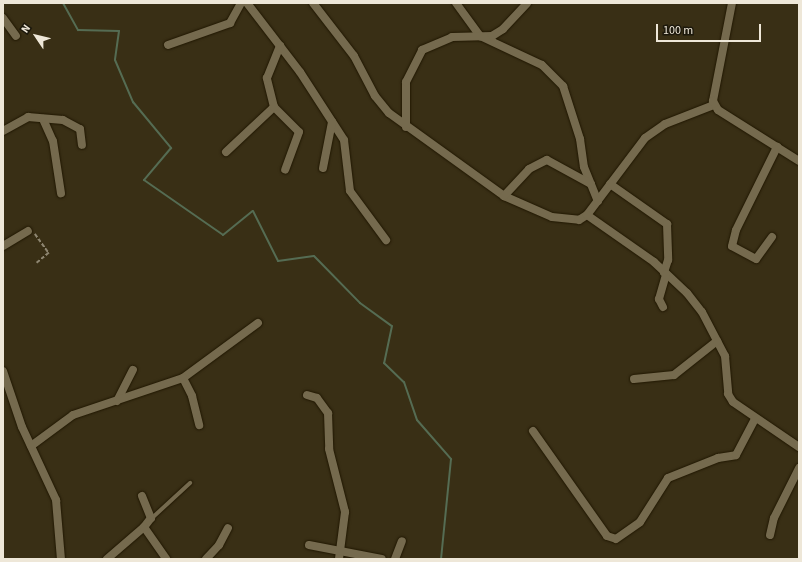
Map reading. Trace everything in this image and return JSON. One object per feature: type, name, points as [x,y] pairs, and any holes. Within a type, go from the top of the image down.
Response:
[{"type":"street","points":[[168,45],[230,23],[242,3]]},
{"type":"street","points":[[248,3],[280,45],[344,140],[350,191],[386,240]]},
{"type":"street","points":[[313,3],[354,56],[375,96],[406,127],[504,196],[552,217],[579,220],[587,215],[654,130],[714,104]]},
{"type":"street","points":[[456,3],[480,36],[542,65],[563,86],[591,184],[598,201]]},
{"type":"street","points":[[406,127],[406,82],[422,50],[452,37],[480,36],[504,29],[527,3]]},
{"type":"street","points":[[732,3],[712,96],[714,104],[799,161]]},
{"type":"street","points":[[3,18],[16,36]]},
{"type":"street","points":[[280,45],[267,78],[274,107],[299,132],[286,170]]},
{"type":"street","points":[[226,152],[274,107]]},
{"type":"street","points":[[3,131],[20,119],[43,119],[78,126],[83,133],[82,145]]},
{"type":"street","points":[[43,119],[52,141],[61,193]]},
{"type":"street","points":[[323,168],[332,122]]},
{"type":"street","points":[[772,237],[756,259],[732,246],[740,220],[777,147]]},
{"type":"street","points":[[504,196],[529,169],[547,160],[591,184]]},
{"type":"street","points":[[610,184],[666,224],[668,260],[659,299],[663,307]]},
{"type":"street","points":[[587,215],[665,273],[695,302],[717,341],[726,362],[728,394],[755,419],[799,447]]},
{"type":"street","points":[[3,246],[28,231]]},
{"type":"street","points":[[31,446],[73,415],[183,378],[258,323]]},
{"type":"street","points":[[634,379],[674,375],[717,341]]},
{"type":"street","points":[[117,401],[133,370]]},
{"type":"street","points":[[3,371],[31,446],[56,500],[61,559]]},
{"type":"street","points":[[183,378],[192,396],[199,425]]},
{"type":"street","points":[[307,395],[316,398],[328,413],[329,449],[345,512],[343,550],[339,559]]},
{"type":"street","points":[[533,431],[607,536],[616,539],[640,522],[668,478],[718,458],[736,455],[755,419]]},
{"type":"street","points":[[770,535],[778,511],[799,468]]},
{"type":"street","points":[[107,559],[144,527],[151,518],[142,496]]},
{"type":"street","points":[[144,527],[166,559]]},
{"type":"street","points":[[206,559],[220,545],[228,528]]},
{"type":"street","points":[[395,559],[402,542]]},
{"type":"street","points":[[309,545],[343,550],[382,559]]},
{"type":"lane","points":[[151,518],[190,483]]},
{"type":"path","points":[[28,231],[33,231],[49,253],[37,263]]},
{"type":"waterway","points":[[63,3],[78,30],[119,31],[115,60],[133,102],[171,148],[144,180],[223,235],[253,211],[278,261],[314,256],[360,303],[392,326],[384,363],[404,382],[417,420],[451,459],[441,559]]}]
